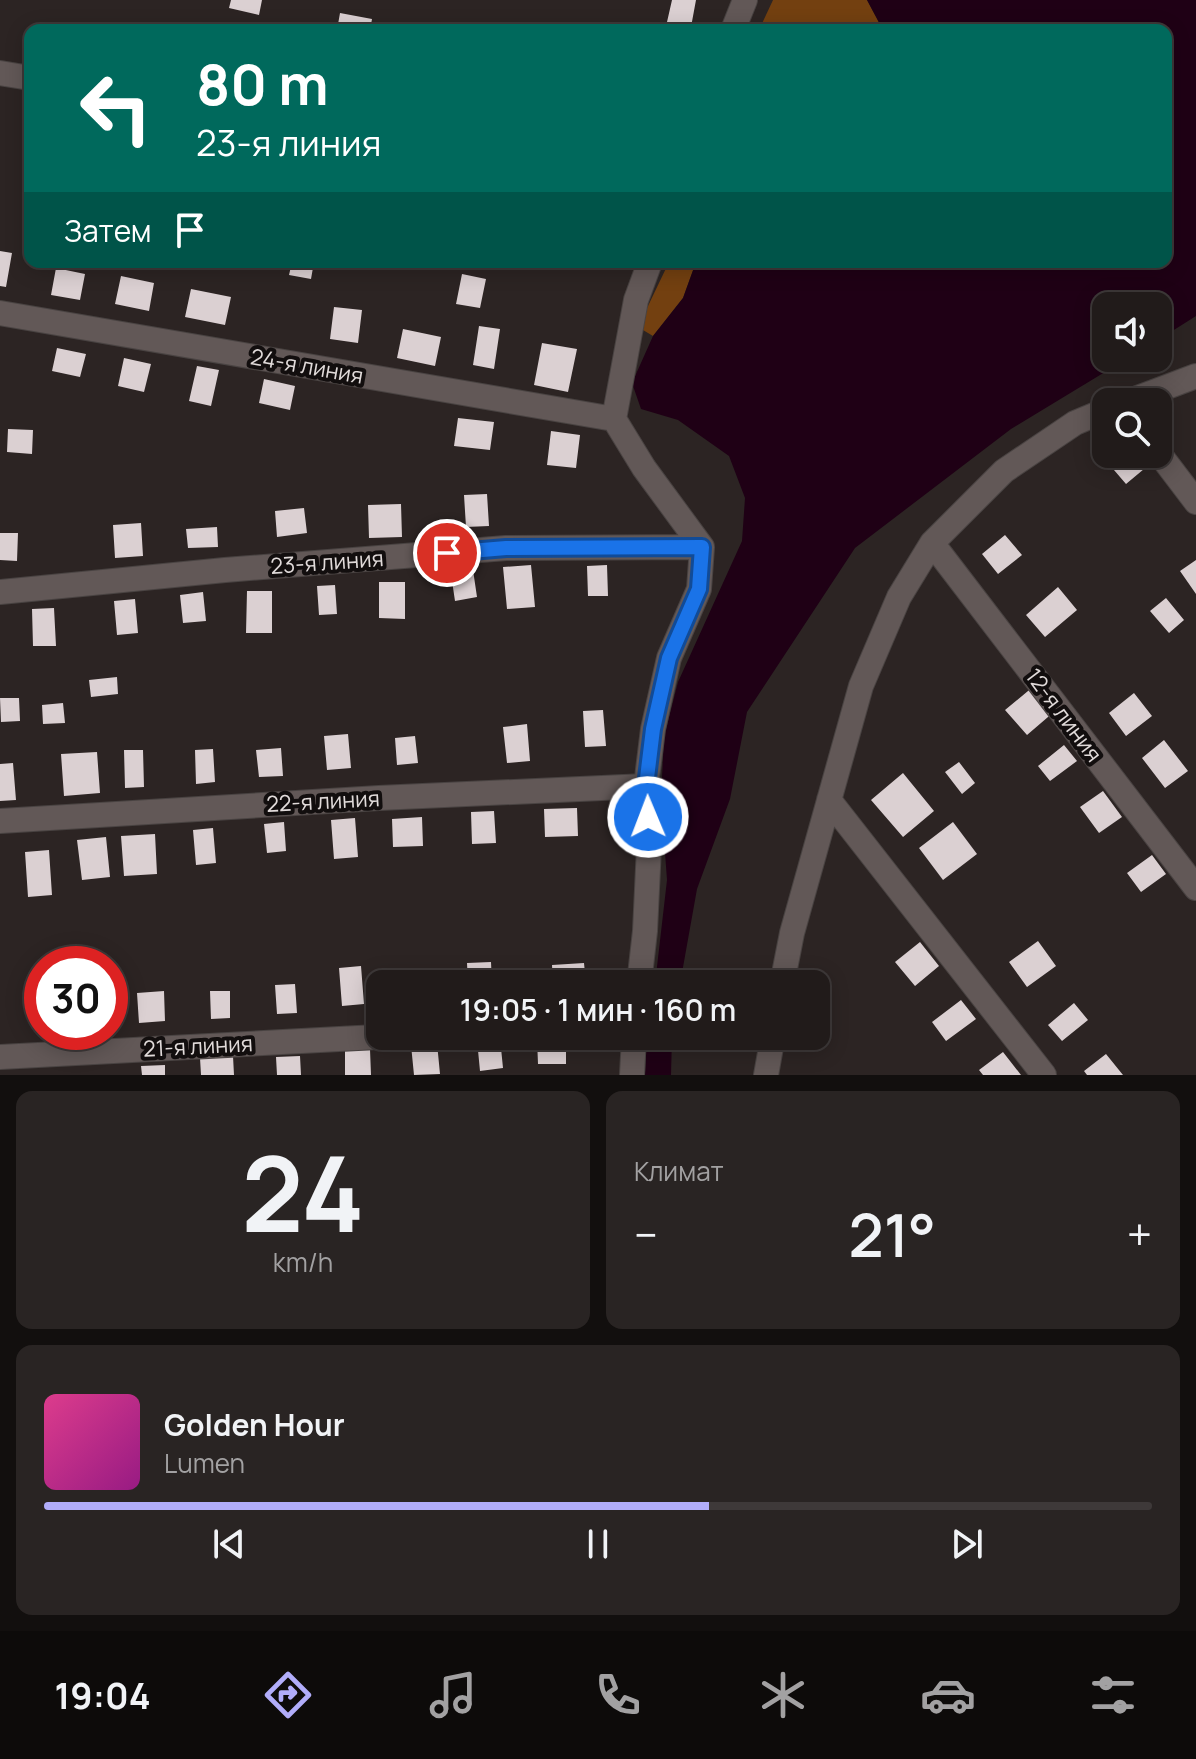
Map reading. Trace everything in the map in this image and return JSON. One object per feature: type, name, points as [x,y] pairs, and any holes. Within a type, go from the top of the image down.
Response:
[{"type":"street","points":[[735,24],[745,0]]},
{"type":"street","points":[[0,73],[24,77]]},
{"type":"street","points":[[641,970],[649,847],[646,786],[653,729],[669,658],[699,589],[702,547],[644,468],[614,419],[636,300],[648,268]]},
{"type":"street","name":"24-я линия","points":[[0,313],[614,419]]},
{"type":"street","points":[[1164,388],[1196,376]]},
{"type":"street","points":[[785,970],[792,933],[861,686],[899,597],[932,543],[1004,471],[1075,423],[1092,416]]},
{"type":"street","points":[[1170,468],[1196,502]]},
{"type":"street","name":"12-я линия","points":[[932,543],[1196,888]]},
{"type":"street","name":"23-я линия","points":[[0,592],[225,570],[506,548],[702,547]]},
{"type":"street","name":"22-я линия","points":[[0,821],[379,798],[646,786]]},
{"type":"street","points":[[829,800],[1044,1075]]},
{"type":"street","name":"21-я линия","points":[[0,1057],[366,1038]]},
{"type":"street","points":[[632,1075],[633,1050]]},
{"type":"street","points":[[766,1075],[770,1050]]},
{"type":"shaded area","points":[[773,0],[867,0],[880,24],[762,24]]},
{"type":"shaded area","points":[[867,0],[1196,0],[1196,316],[1172,331],[1172,292],[1092,292],[1092,372],[1105,372],[1011,429],[855,548],[747,712],[730,799],[697,889],[683,970],[657,970],[667,880],[661,798],[664,737],[678,682],[742,541],[745,498],[729,456],[678,420],[641,409],[632,383],[653,336],[683,298],[694,268],[1172,268],[1172,24],[880,24]]},
{"type":"shaded area","points":[[666,268],[694,268],[683,298],[653,336],[638,327]]},
{"type":"shaded area","points":[[646,1050],[672,1050],[671,1075],[645,1075]]},
{"type":"building","points":[[231,0],[262,0],[259,15],[229,8]]},
{"type":"building","points":[[672,0],[696,0],[692,24],[667,22]]},
{"type":"building","points":[[340,13],[372,19],[371,24],[338,24]]},
{"type":"building","points":[[0,251],[12,253],[6,287],[0,286]]},
{"type":"building","points":[[56,268],[85,274],[80,300],[51,295]]},
{"type":"building","points":[[291,268],[313,268],[311,279],[289,275]]},
{"type":"building","points":[[462,274],[486,279],[480,308],[456,304]]},
{"type":"building","points":[[121,276],[154,283],[149,311],[115,304]]},
{"type":"building","points":[[191,289],[231,297],[225,325],[185,317]]},
{"type":"building","points":[[334,307],[362,310],[358,343],[330,339]]},
{"type":"building","points":[[479,326],[500,329],[494,369],[473,365]]},
{"type":"building","points":[[403,329],[441,337],[435,366],[397,358]]},
{"type":"building","points":[[542,343],[577,349],[568,392],[534,385]]},
{"type":"building","points":[[57,348],[86,354],[80,377],[52,371]]},
{"type":"building","points":[[124,358],[151,364],[144,392],[118,386]]},
{"type":"building","points":[[197,366],[219,370],[211,406],[189,401]]},
{"type":"building","points":[[264,379],[295,386],[290,410],[259,403]]},
{"type":"building","points":[[458,418],[494,422],[490,450],[454,446]]},
{"type":"building","points":[[8,429],[33,430],[32,454],[7,452]]},
{"type":"building","points":[[551,431],[580,435],[576,468],[547,465]]},
{"type":"building","points":[[1112,468],[1145,468],[1126,484]]},
{"type":"building","points":[[487,494],[489,526],[466,527],[464,495]]},
{"type":"building","points":[[401,504],[402,537],[369,538],[368,505]]},
{"type":"building","points":[[304,508],[307,533],[277,537],[275,511]]},
{"type":"building","points":[[141,523],[143,556],[115,558],[113,525]]},
{"type":"building","points":[[217,527],[218,547],[188,548],[186,529]]},
{"type":"building","points":[[0,533],[18,533],[17,561],[0,560]]},
{"type":"building","points":[[1005,535],[1022,555],[998,574],[982,554]]},
{"type":"building","points":[[1196,560],[1196,594],[1180,571]]},
{"type":"building","points":[[531,565],[535,607],[507,609],[503,567]]},
{"type":"building","points":[[607,565],[608,596],[588,596],[587,566]]},
{"type":"building","points":[[473,570],[477,597],[455,601],[451,574]]},
{"type":"building","points":[[379,582],[405,582],[405,619],[379,618]]},
{"type":"building","points":[[335,585],[337,614],[319,615],[317,586]]},
{"type":"building","points":[[1058,587],[1077,610],[1045,637],[1026,615]]},
{"type":"building","points":[[247,591],[272,591],[272,633],[246,633]]},
{"type":"building","points":[[203,592],[206,621],[183,623],[180,595]]},
{"type":"building","points":[[1166,598],[1184,620],[1169,633],[1150,611]]},
{"type":"building","points":[[135,599],[138,633],[117,635],[114,601]]},
{"type":"building","points":[[54,608],[56,646],[33,646],[32,609]]},
{"type":"building","points":[[117,677],[118,694],[91,697],[89,680]]},
{"type":"building","points":[[1034,686],[1055,711],[1027,735],[1005,710]]},
{"type":"building","points":[[1134,693],[1152,716],[1126,736],[1109,713]]},
{"type":"building","points":[[0,698],[19,698],[20,721],[1,722]]},
{"type":"building","points":[[63,703],[65,723],[43,724],[42,705]]},
{"type":"building","points":[[603,710],[606,746],[585,747],[583,711]]},
{"type":"building","points":[[527,724],[530,761],[507,763],[503,727]]},
{"type":"building","points":[[348,734],[351,768],[327,770],[324,736]]},
{"type":"building","points":[[415,736],[418,763],[397,765],[395,738]]},
{"type":"building","points":[[1164,740],[1188,771],[1165,788],[1142,758]]},
{"type":"building","points":[[1064,745],[1077,761],[1050,781],[1038,766]]},
{"type":"building","points":[[281,748],[283,776],[259,777],[256,750]]},
{"type":"building","points":[[213,749],[215,782],[196,784],[195,750]]},
{"type":"building","points":[[124,750],[143,750],[144,787],[125,788]]},
{"type":"building","points":[[97,752],[100,793],[64,796],[61,754]]},
{"type":"building","points":[[959,762],[975,783],[962,794],[945,772]]},
{"type":"building","points":[[13,763],[16,800],[0,801],[0,764]]},
{"type":"building","points":[[903,773],[934,811],[903,837],[871,800]]},
{"type":"building","points":[[1103,791],[1122,817],[1099,833],[1080,807]]},
{"type":"building","points":[[577,808],[578,836],[545,837],[544,809]]},
{"type":"building","points":[[494,811],[496,843],[472,844],[471,812]]},
{"type":"building","points":[[422,817],[423,846],[393,847],[392,819]]},
{"type":"building","points":[[355,818],[358,857],[334,859],[331,820]]},
{"type":"building","points":[[284,822],[286,851],[267,853],[264,824]]},
{"type":"building","points":[[953,822],[977,854],[943,880],[919,848]]},
{"type":"building","points":[[213,828],[216,863],[196,865],[193,830]]},
{"type":"building","points":[[155,834],[157,874],[124,876],[121,836]]},
{"type":"building","points":[[106,837],[110,877],[82,880],[77,840]]},
{"type":"building","points":[[49,850],[52,895],[28,897],[25,852]]},
{"type":"building","points":[[1152,855],[1166,874],[1141,892],[1127,873]]},
{"type":"building","points":[[1038,941],[1056,966],[1027,987],[1009,962]]},
{"type":"building","points":[[920,942],[939,966],[915,986],[895,962]]},
{"type":"building","points":[[491,962],[491,970],[467,970],[467,963]]},
{"type":"building","points":[[584,963],[585,970],[552,970],[552,965]]},
{"type":"building","points":[[361,966],[364,1004],[342,1006],[339,968]]},
{"type":"building","points":[[295,984],[297,1013],[277,1014],[275,985]]},
{"type":"building","points":[[164,991],[165,1021],[139,1023],[137,993]]},
{"type":"building","points":[[210,991],[230,991],[230,1018],[211,1019]]},
{"type":"building","points":[[961,1000],[976,1019],[946,1041],[932,1022]]},
{"type":"building","points":[[1074,1003],[1088,1020],[1062,1041],[1048,1025]]},
{"type":"building","points":[[345,1050],[370,1050],[371,1075],[345,1075]]},
{"type":"building","points":[[412,1050],[438,1050],[440,1074],[414,1075]]},
{"type":"building","points":[[478,1050],[501,1050],[503,1068],[480,1071]]},
{"type":"building","points":[[537,1050],[566,1050],[566,1064],[538,1064]]},
{"type":"building","points":[[1003,1052],[1021,1075],[983,1075],[979,1070]]},
{"type":"building","points":[[1106,1054],[1123,1075],[1087,1075],[1084,1071]]},
{"type":"building","points":[[233,1056],[234,1075],[201,1075],[200,1058]]},
{"type":"building","points":[[300,1056],[301,1075],[277,1075],[276,1057]]},
{"type":"building","points":[[165,1065],[165,1075],[142,1075],[141,1066]]},
{"type":"route","points":[[447,553],[506,548],[702,547],[699,589],[669,658],[653,729],[646,786],[648,817]]}]
